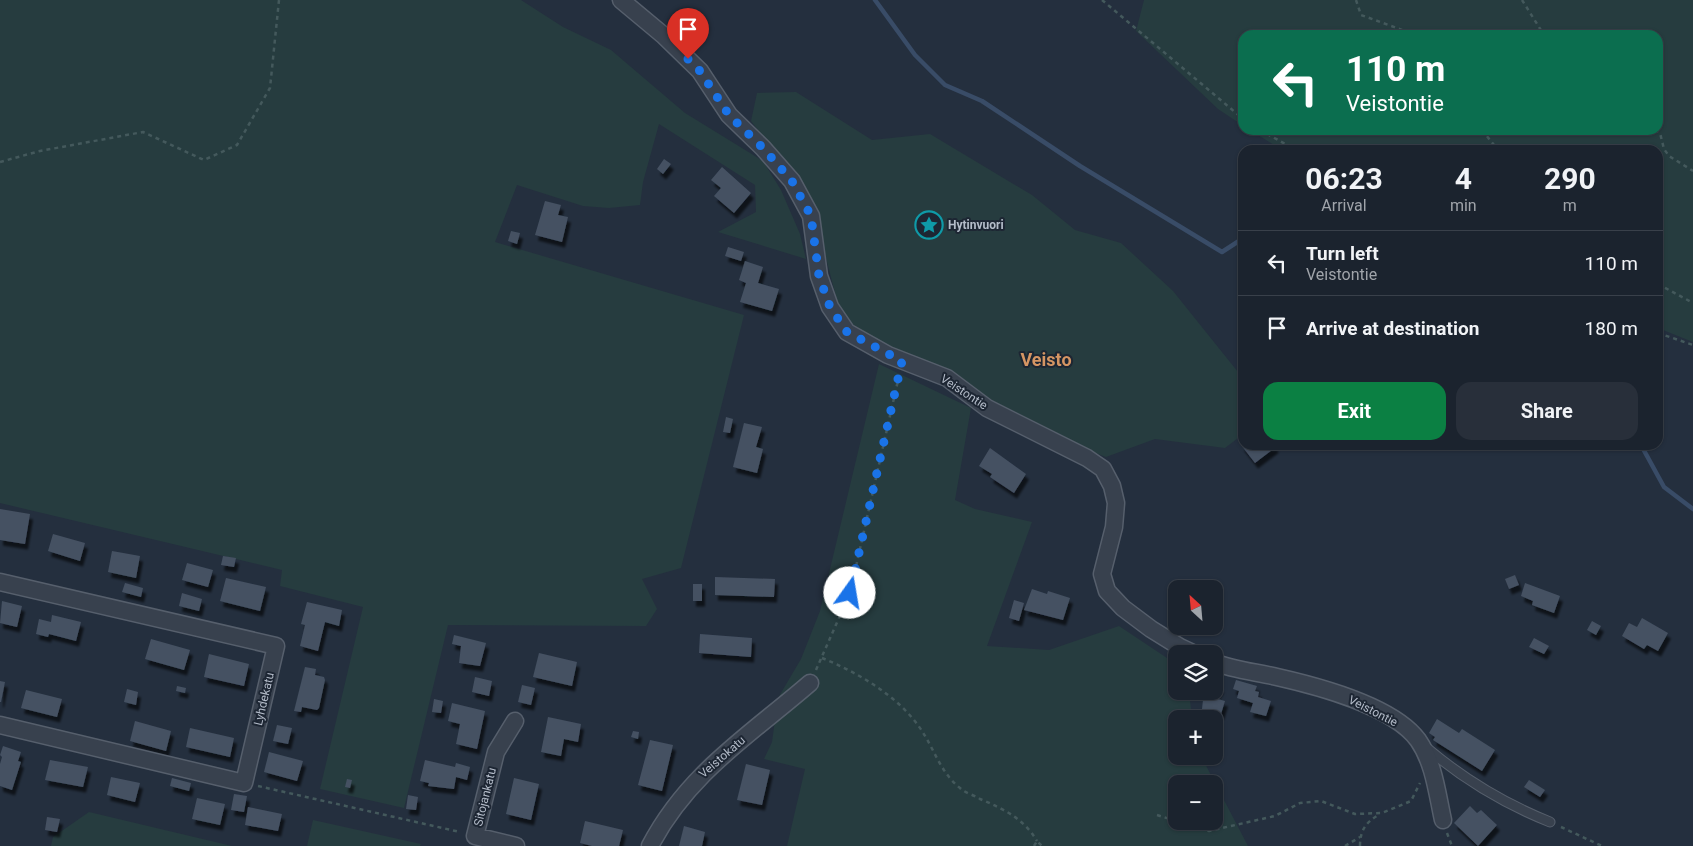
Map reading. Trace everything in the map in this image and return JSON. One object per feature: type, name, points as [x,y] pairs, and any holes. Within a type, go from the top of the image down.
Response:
[{"type":"street","name":"Veistontie","points":[[621,0],[663,35],[700,71],[729,115],[763,148],[792,181],[811,216],[819,276],[830,307],[847,332],[902,361],[947,378],[987,408],[1087,458],[1103,470],[1112,486],[1116,503],[1114,527],[1102,574],[1107,591],[1123,608],[1175,645]]},
{"type":"street","name":"Lyhdekatu","points":[[0,582],[276,646],[244,782]]},
{"type":"street","name":"Veistontie","points":[[1223,664],[1279,677],[1351,698],[1404,726],[1418,740],[1433,771],[1443,820]]},
{"type":"street","name":"Veistokatu","points":[[650,846],[678,800],[699,776],[810,683]]},
{"type":"street","name":"Sitojankatu","points":[[515,721],[496,752],[475,836],[516,846]]},
{"type":"street","points":[[0,725],[244,782]]},
{"type":"lane","points":[[1418,740],[1460,776],[1518,809],[1550,822]]},
{"type":"path","points":[[0,162],[40,151],[143,132],[204,160],[237,145],[270,88],[279,0]]},
{"type":"path","points":[[1102,0],[1238,115]]},
{"type":"path","points":[[1356,0],[1361,15],[1400,30]]},
{"type":"path","points":[[1522,0],[1541,30]]},
{"type":"path","points":[[1269,135],[1287,145]]},
{"type":"path","points":[[1486,135],[1494,145]]},
{"type":"path","points":[[1663,146],[1669,156],[1693,171]]},
{"type":"path","points":[[1663,287],[1693,303]]},
{"type":"path","points":[[1663,335],[1693,345]]},
{"type":"path","points":[[810,683],[850,593],[902,361]]},
{"type":"path","points":[[822,657],[859,675],[910,714],[923,732],[945,774],[961,789],[1013,815],[1029,828],[1042,846]]},
{"type":"path","points":[[1360,846],[1360,837],[1367,822],[1382,813],[1411,801],[1422,779]]},
{"type":"path","points":[[244,782],[475,836]]},
{"type":"path","points":[[1223,828],[1275,816],[1300,803],[1321,801],[1355,814],[1382,813]]},
{"type":"path","points":[[1157,815],[1168,818]]},
{"type":"path","points":[[1550,822],[1602,846]]},
{"type":"path","points":[[1346,846],[1360,837]]},
{"type":"path","points":[[1034,846],[1037,841]]},
{"type":"green space","points":[[0,0],[521,0],[563,27],[611,50],[685,113],[763,161],[781,190],[800,234],[806,259],[718,232],[756,212],[755,185],[659,124],[643,182],[640,205],[609,208],[583,206],[517,185],[495,242],[744,315],[681,568],[642,579],[657,609],[646,626],[448,625],[404,808],[320,789],[363,607],[280,586],[282,570],[0,503]]},
{"type":"green space","points":[[1144,0],[1693,0],[1693,342],[1663,330],[1663,145],[1274,145],[1258,135],[1663,135],[1663,30],[1238,30],[1238,122],[1218,109],[1136,31]]},
{"type":"green space","points":[[796,92],[872,140],[930,134],[1032,195],[1075,230],[1121,243],[1173,291],[1238,372],[1238,438],[1225,448],[1155,439],[1106,457],[1049,435],[954,377],[868,339],[840,312],[820,235],[799,183],[751,121],[757,93]]},
{"type":"green space","points":[[879,364],[971,408],[955,500],[975,509],[1032,522],[987,646],[1049,650],[1119,626],[1168,659],[1168,700],[1190,700],[1191,710],[1168,710],[1168,765],[1206,765],[1211,775],[1168,775],[1168,830],[1223,830],[1223,798],[1248,846],[787,846],[805,769],[764,759],[772,742],[778,698],[801,659],[820,611]]},
{"type":"green space","points":[[89,812],[232,846],[51,846],[53,837]]},
{"type":"green space","points":[[313,820],[421,844],[420,846],[307,846]]},
{"type":"building","points":[[664,159],[671,164],[663,174],[657,169]]},
{"type":"building","points":[[722,167],[751,193],[734,213],[714,196],[721,188],[711,180]]},
{"type":"building","points":[[545,201],[561,205],[558,215],[568,217],[562,242],[535,235]]},
{"type":"building","points":[[511,231],[520,233],[517,244],[508,241]]},
{"type":"building","points":[[728,247],[744,252],[741,261],[725,256]]},
{"type":"building","points":[[745,261],[763,267],[758,283],[779,289],[772,311],[740,302],[746,283],[739,280]]},
{"type":"building","points":[[726,417],[733,419],[730,433],[723,432]]},
{"type":"building","points":[[744,423],[762,427],[756,447],[763,449],[757,473],[733,467]]},
{"type":"building","points":[[990,448],[1026,474],[1014,493],[990,477],[992,474],[979,466]]},
{"type":"building","points":[[1245,450],[1272,450],[1255,463]]},
{"type":"building","points":[[0,509],[30,514],[25,544],[0,540]]},
{"type":"building","points":[[53,534],[85,543],[80,561],[48,551]]},
{"type":"building","points":[[112,551],[140,556],[136,578],[108,572]]},
{"type":"building","points":[[223,556],[236,558],[234,567],[221,565]]},
{"type":"building","points":[[187,563],[213,570],[208,587],[182,580]]},
{"type":"building","points":[[1515,575],[1519,585],[1509,589],[1505,579]]},
{"type":"building","points":[[715,577],[775,579],[774,597],[715,595]]},
{"type":"building","points":[[226,578],[266,587],[260,611],[220,601]]},
{"type":"building","points":[[125,583],[143,588],[141,597],[122,592]]},
{"type":"building","points":[[1525,583],[1560,596],[1554,613],[1532,605],[1533,601],[1521,596]]},
{"type":"building","points":[[693,584],[702,584],[702,601],[693,601]]},
{"type":"building","points":[[1032,589],[1047,594],[1048,591],[1070,598],[1063,620],[1024,610]]},
{"type":"building","points":[[182,593],[202,599],[199,611],[179,606]]},
{"type":"building","points":[[1014,600],[1024,603],[1019,621],[1009,618]]},
{"type":"building","points":[[2,601],[22,606],[17,627],[0,623]]},
{"type":"building","points":[[307,602],[342,610],[339,626],[325,622],[318,651],[300,646],[305,625],[301,624]]},
{"type":"building","points":[[52,615],[81,622],[76,641],[49,634],[48,637],[36,634],[39,619],[51,622]]},
{"type":"building","points":[[1642,618],[1668,633],[1658,651],[1647,645],[1644,649],[1622,636],[1629,623],[1637,627]]},
{"type":"building","points":[[1592,621],[1601,626],[1596,635],[1587,630]]},
{"type":"building","points":[[700,634],[752,638],[751,657],[699,653]]},
{"type":"building","points":[[454,635],[486,643],[480,666],[459,663],[461,646],[452,644]]},
{"type":"building","points":[[1534,638],[1549,646],[1544,654],[1529,647]]},
{"type":"building","points":[[151,639],[190,650],[184,670],[145,659]]},
{"type":"building","points":[[539,653],[577,662],[572,686],[533,677]]},
{"type":"building","points":[[209,654],[249,664],[244,686],[204,677]]},
{"type":"building","points":[[305,667],[316,669],[315,675],[324,677],[319,708],[317,710],[302,707],[301,712],[294,711]]},
{"type":"building","points":[[475,677],[492,681],[489,696],[472,692]]},
{"type":"building","points":[[1236,680],[1257,686],[1255,691],[1259,692],[1258,697],[1271,701],[1266,716],[1250,712],[1253,703],[1237,698],[1239,691],[1233,689]]},
{"type":"building","points":[[0,681],[5,682],[1,702],[0,702]]},
{"type":"building","points":[[522,685],[535,688],[531,705],[518,702]]},
{"type":"building","points":[[177,686],[186,688],[185,693],[176,691]]},
{"type":"building","points":[[127,689],[138,692],[136,705],[124,702]]},
{"type":"building","points":[[26,690],[62,699],[57,717],[21,708]]},
{"type":"building","points":[[434,699],[443,701],[441,713],[432,712]]},
{"type":"building","points":[[1203,700],[1225,701],[1222,710],[1202,709]]},
{"type":"building","points":[[452,703],[485,711],[477,749],[456,744],[460,724],[448,721]]},
{"type":"building","points":[[548,717],[581,724],[578,742],[564,739],[561,756],[541,752]]},
{"type":"building","points":[[1437,719],[1459,733],[1462,729],[1495,750],[1482,771],[1433,740],[1435,737],[1429,733]]},
{"type":"building","points":[[135,721],[171,731],[166,751],[130,741]]},
{"type":"building","points":[[277,725],[292,728],[288,744],[273,741]]},
{"type":"building","points":[[190,728],[234,738],[230,757],[186,747]]},
{"type":"building","points":[[633,731],[639,732],[638,739],[631,737]]},
{"type":"building","points":[[650,740],[673,745],[662,791],[638,785]]},
{"type":"building","points":[[3,746],[21,752],[18,761],[21,762],[12,790],[0,786],[0,764],[2,757],[0,755]]},
{"type":"building","points":[[269,752],[303,761],[297,781],[264,772]]},
{"type":"building","points":[[50,760],[88,767],[83,787],[45,780]]},
{"type":"building","points":[[425,760],[455,767],[456,763],[470,767],[467,780],[456,777],[454,789],[428,786],[429,783],[420,781]]},
{"type":"building","points":[[746,764],[770,770],[762,805],[737,800]]},
{"type":"building","points":[[111,777],[140,783],[135,802],[107,795]]},
{"type":"building","points":[[172,778],[191,783],[189,791],[170,786]]},
{"type":"building","points":[[514,778],[539,784],[531,820],[506,814]]},
{"type":"building","points":[[347,779],[352,780],[350,788],[345,787]]},
{"type":"building","points":[[1529,780],[1545,790],[1540,797],[1524,787]]},
{"type":"building","points":[[234,794],[247,796],[244,812],[231,810]]},
{"type":"building","points":[[408,795],[418,797],[416,810],[406,809]]},
{"type":"building","points":[[197,798],[225,804],[220,825],[192,819]]},
{"type":"building","points":[[1470,806],[1477,813],[1481,810],[1497,825],[1478,846],[1454,823]]},
{"type":"building","points":[[248,807],[282,814],[278,831],[245,825]]},
{"type":"building","points":[[47,817],[60,819],[57,832],[45,830]]},
{"type":"building","points":[[585,821],[623,830],[619,846],[592,846],[580,843]]},
{"type":"building","points":[[684,826],[705,832],[702,846],[679,846]]},
{"type":"waterway","points":[[875,0],[915,55],[945,85],[982,101],[1080,166],[1222,252],[1238,242]]},
{"type":"waterway","points":[[1644,450],[1664,487],[1693,509]]},
{"type":"place","name":"Hytinvuori","points":[[929,225]]},
{"type":"district","name":"Veisto","points":[[1046,359]]},
{"type":"route","points":[[688,59],[700,71],[729,115],[763,148],[792,181],[811,216],[819,276],[830,307],[847,332],[902,361],[850,593]]}]
